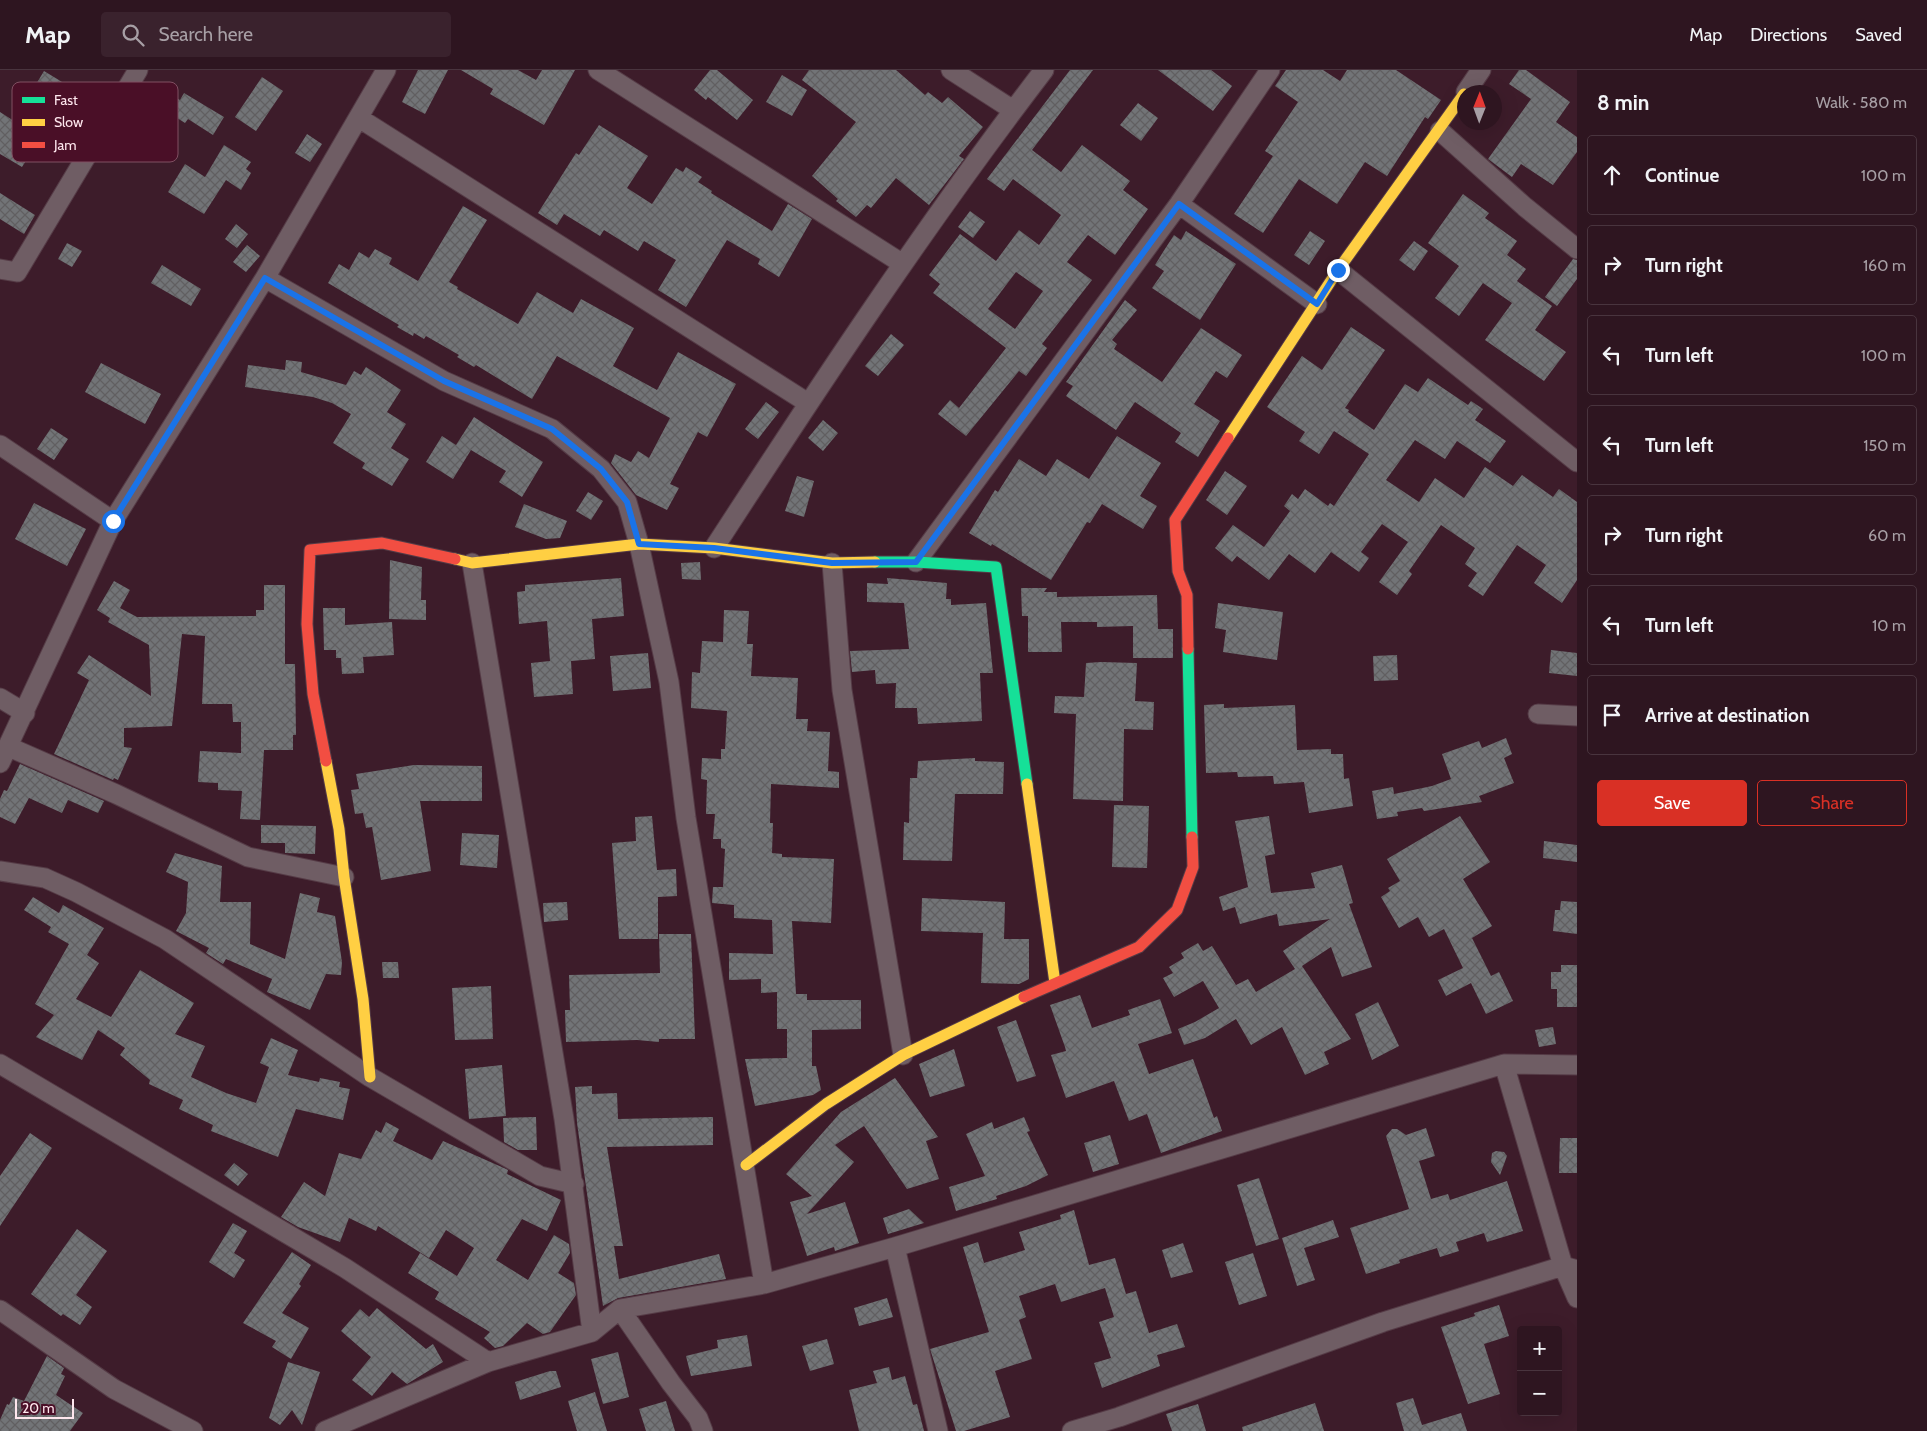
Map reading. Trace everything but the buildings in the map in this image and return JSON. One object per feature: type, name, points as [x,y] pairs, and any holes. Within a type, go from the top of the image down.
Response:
[{"type":"street","points":[[131,82],[138,70]]},
{"type":"street","points":[[344,876],[248,857],[116,794],[4,755],[113,521],[265,278],[386,70]]},
{"type":"street","points":[[598,70],[903,264]]},
{"type":"street","points":[[951,70],[1013,110]]},
{"type":"street","points":[[714,548],[808,403],[903,264],[1013,110],[1044,70]]},
{"type":"street","points":[[916,562],[1179,204],[1270,70]]},
{"type":"street","points":[[1471,85],[1481,70]]},
{"type":"street","points":[[746,1164],[826,1104],[903,1055],[1054,983],[1139,947],[1177,910],[1193,867],[1187,595],[1178,571],[1175,520],[1338,270],[1457,105]]},
{"type":"street","points":[[359,118],[808,403]]},
{"type":"street","points":[[1440,131],[1525,208],[1577,249]]},
{"type":"street","points":[[0,269],[17,272],[83,162]]},
{"type":"street","points":[[1179,204],[1317,304]]},
{"type":"street","points":[[1338,270],[1577,462]]},
{"type":"street","points":[[265,278],[444,381],[552,429],[601,469],[627,502],[639,544],[669,682],[686,818],[746,1164],[764,1284]]},
{"type":"street","points":[[0,444],[113,521]]},
{"type":"street","points":[[370,1076],[363,998],[344,876],[339,830],[313,694],[308,624],[310,550],[382,543],[472,563],[639,544],[714,548],[832,563],[916,562],[996,567],[1054,983]]},
{"type":"street","points":[[472,563],[574,1184],[592,1332]]},
{"type":"street","points":[[832,563],[842,690],[903,1055]]},
{"type":"street","points":[[0,698],[25,713]]},
{"type":"street","points":[[1538,714],[1577,716]]},
{"type":"street","points":[[0,871],[45,878],[76,892],[165,939],[370,1076],[540,1176],[574,1184]]},
{"type":"street","points":[[0,1064],[345,1268],[488,1362]]},
{"type":"street","points":[[325,1431],[488,1362],[592,1332],[620,1309],[764,1284],[895,1247],[1504,1064],[1577,1065]]},
{"type":"street","points":[[1504,1064],[1570,1268],[1577,1298]]},
{"type":"street","points":[[895,1247],[938,1431]]},
{"type":"street","points":[[1072,1431],[1122,1424],[1383,1322],[1570,1268]]},
{"type":"street","points":[[620,1309],[671,1383],[698,1418],[703,1431]]},
{"type":"street","points":[[0,1310],[114,1389],[193,1431]]},
{"type":"traffic: fast","points":[[875,562],[916,562],[996,567],[1027,784]]},
{"type":"traffic: fast","points":[[1188,649],[1192,837]]},
{"type":"traffic: slow","points":[[1228,438],[1338,270],[1457,104]]},
{"type":"traffic: slow","points":[[455,559],[472,563],[639,544],[714,548],[832,563],[875,562]]},
{"type":"traffic: slow","points":[[326,761],[339,829],[344,877],[363,999],[370,1077]]},
{"type":"traffic: slow","points":[[1027,784],[1055,983]]},
{"type":"traffic: slow","points":[[746,1165],[826,1104],[903,1055],[1024,997]]},
{"type":"traffic: jam","points":[[1188,649],[1187,595],[1178,571],[1175,520],[1228,438]]},
{"type":"traffic: jam","points":[[326,761],[313,694],[307,624],[310,550],[382,543],[455,559]]},
{"type":"traffic: jam","points":[[1024,997],[1139,947],[1177,910],[1193,867],[1192,837]]},
{"type":"route","points":[[113,521],[265,278],[444,381],[552,429],[601,469],[627,502],[639,544],[714,548],[832,563],[916,562],[1179,204],[1317,304],[1338,270]]}]
